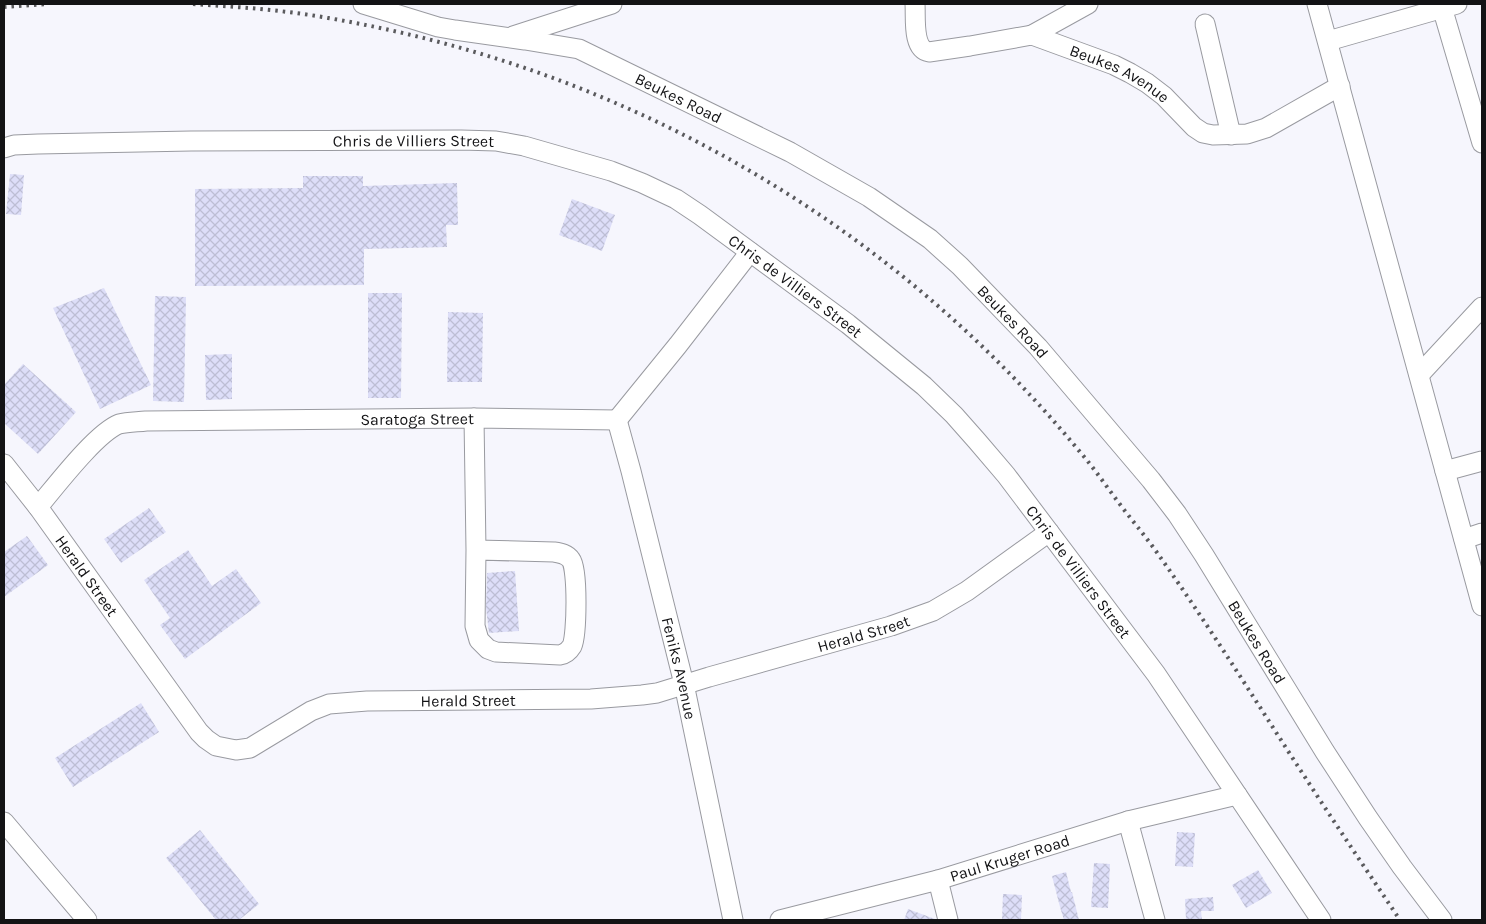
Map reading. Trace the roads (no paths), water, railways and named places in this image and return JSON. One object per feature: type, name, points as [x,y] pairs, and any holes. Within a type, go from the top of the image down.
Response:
[{"type":"street","name":"Beukes Road","points":[[363,4],[438,27],[579,49],[790,152],[869,197],[930,239],[960,266],[1038,347],[1152,480],[1204,554],[1325,752],[1368,818],[1442,920]]},
{"type":"street","points":[[507,38],[612,4]]},
{"type":"street","name":"Beukes Avenue","points":[[915,4],[918,44],[925,51],[970,46],[1032,35],[1130,72],[1164,96],[1194,127],[1203,133],[1214,135],[1247,134],[1266,128],[1340,86]]},
{"type":"street","points":[[1032,35],[1088,4]]},
{"type":"street","points":[[1318,4],[1482,606]]},
{"type":"street","points":[[1328,41],[1447,5],[1482,142]]},
{"type":"street","points":[[1205,24],[1231,135]]},
{"type":"street","name":"Chris de Villiers Street","points":[[4,148],[22,145],[181,142],[496,141],[524,146],[611,171],[642,182],[676,199],[848,324],[924,386],[954,415],[1006,475],[1156,674],[1321,920]]},
{"type":"street","points":[[616,420],[678,345],[750,252]]},
{"type":"street","points":[[1419,375],[1482,306]]},
{"type":"street","points":[[474,418],[475,626],[479,640],[496,652],[507,654],[560,655],[568,651],[573,642],[576,593],[574,565],[568,556],[554,552],[476,550]]},
{"type":"street","name":"Saratoga Street","points":[[38,507],[95,442],[118,425],[146,421],[474,418],[616,420]]},
{"type":"street","name":"Feniks Avenue","points":[[616,420],[631,471],[684,684],[733,920]]},
{"type":"street","points":[[1445,471],[1482,461]]},
{"type":"street","name":"Herald Street","points":[[4,464],[38,507],[200,732],[212,743],[229,750],[250,748],[310,711],[329,704],[367,701],[620,698],[657,693],[891,626],[933,611],[968,591],[1049,532]]},
{"type":"street","points":[[1464,539],[1482,534]]},
{"type":"street","name":"Paul Kruger Road","points":[[780,920],[938,880],[1128,821],[1238,795]]},
{"type":"street","points":[[1128,821],[1155,920]]},
{"type":"street","points":[[4,822],[86,920]]},
{"type":"street","points":[[938,880],[948,920]]},
{"type":"railway","points":[[4,7],[47,4]]},
{"type":"railway","points":[[193,4],[278,11],[328,18],[437,42],[543,74],[645,116],[743,167],[836,226],[924,294],[1005,369],[1085,458],[1153,547],[1223,649],[1317,796],[1400,920]]}]
